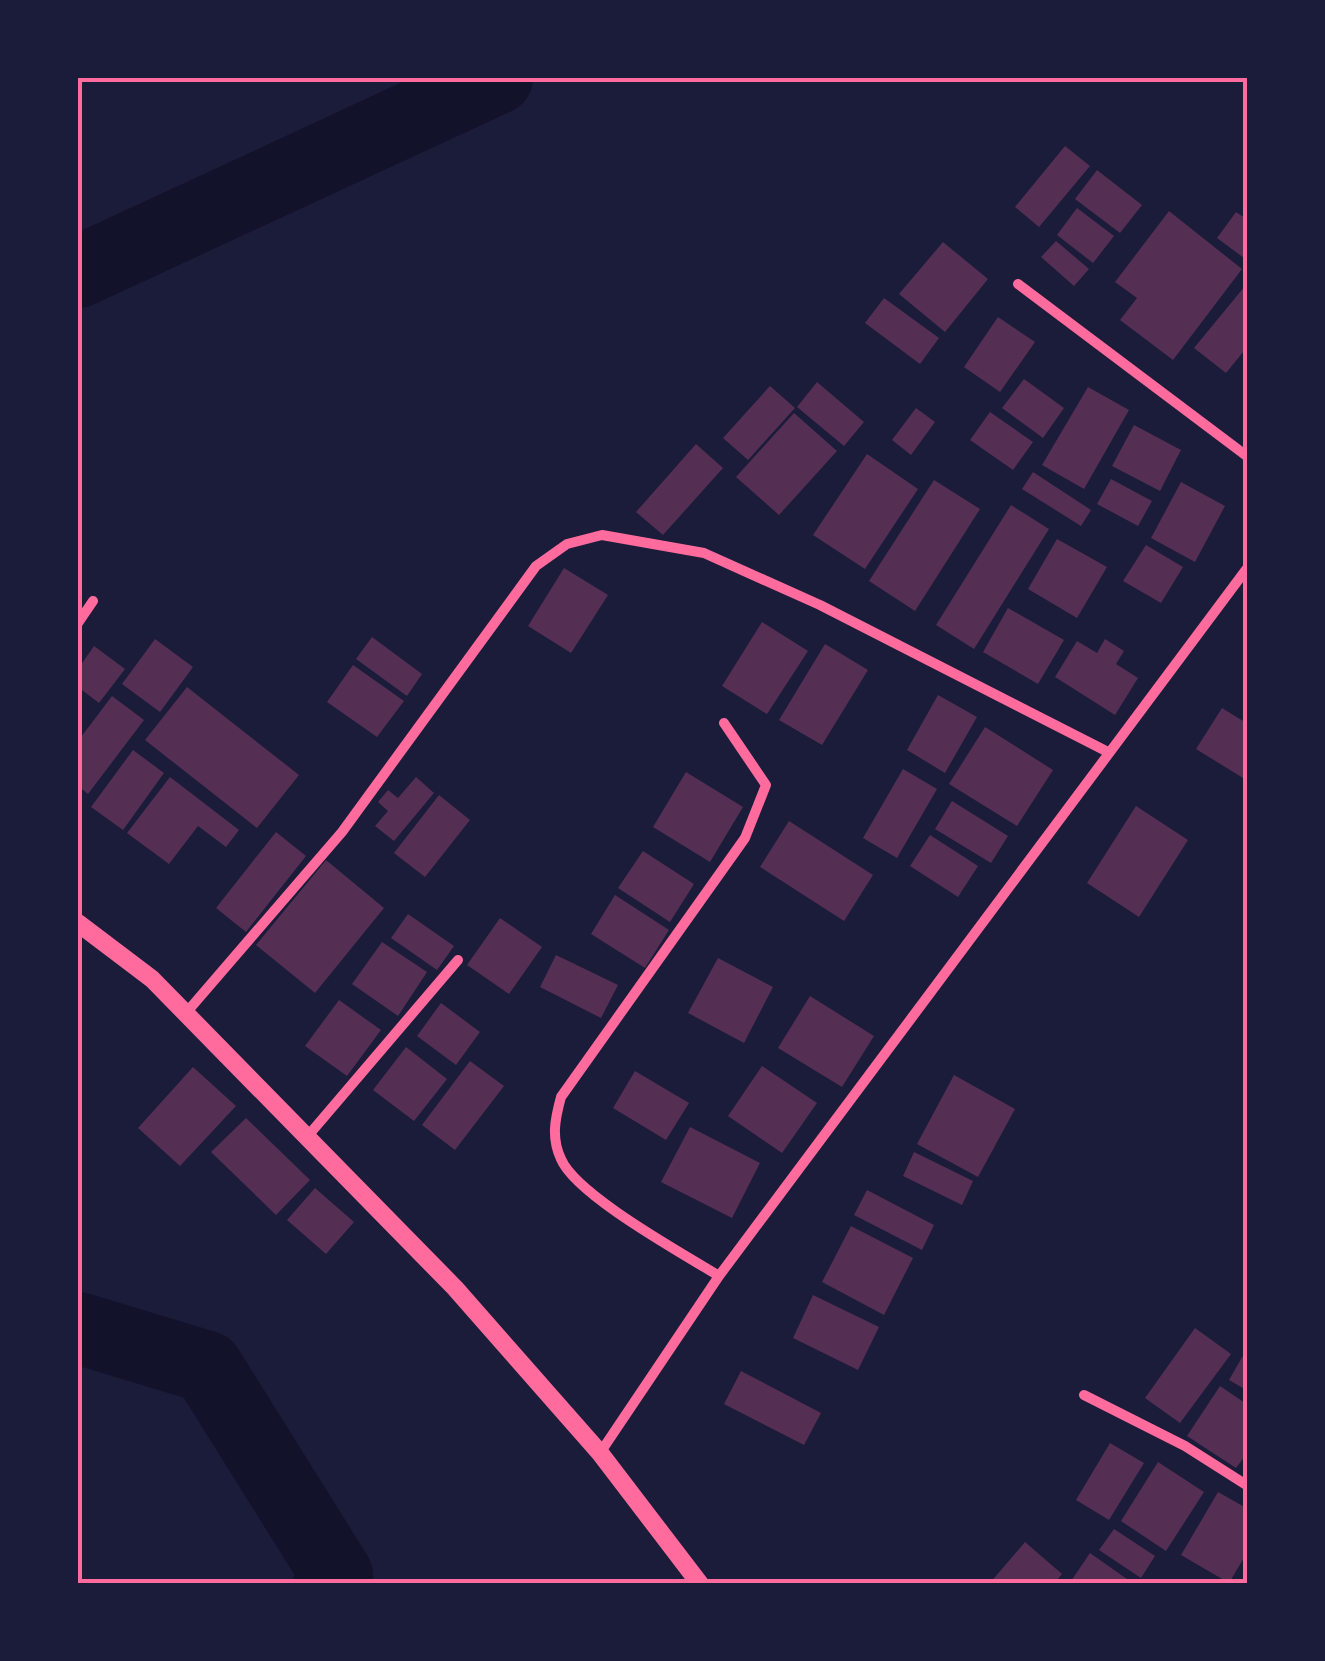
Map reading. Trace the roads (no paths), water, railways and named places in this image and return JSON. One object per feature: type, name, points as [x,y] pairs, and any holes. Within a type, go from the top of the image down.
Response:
[{"type":"street","points":[[1018,284],[1248,457]]},
{"type":"street","points":[[186,1013],[342,832],[536,566],[566,544],[618,536],[704,554],[820,606],[1108,752]]},
{"type":"street","points":[[600,1454],[718,1276],[1248,567]]},
{"type":"street","points":[[78,623],[94,600]]},
{"type":"street","points":[[718,1276],[623,1216],[582,1182],[561,1162],[553,1126],[560,1098],[745,838],[760,806],[766,785],[724,723]]},
{"type":"street","points":[[78,923],[152,979],[455,1288],[600,1454],[700,1584]]},
{"type":"street","points":[[307,1137],[458,960]]},
{"type":"street","points":[[1084,1395],[1185,1446],[1248,1486]]},
{"type":"waterway","points":[[78,272],[497,78]]},
{"type":"waterway","points":[[78,1328],[207,1367],[337,1575],[329,1584]]}]
